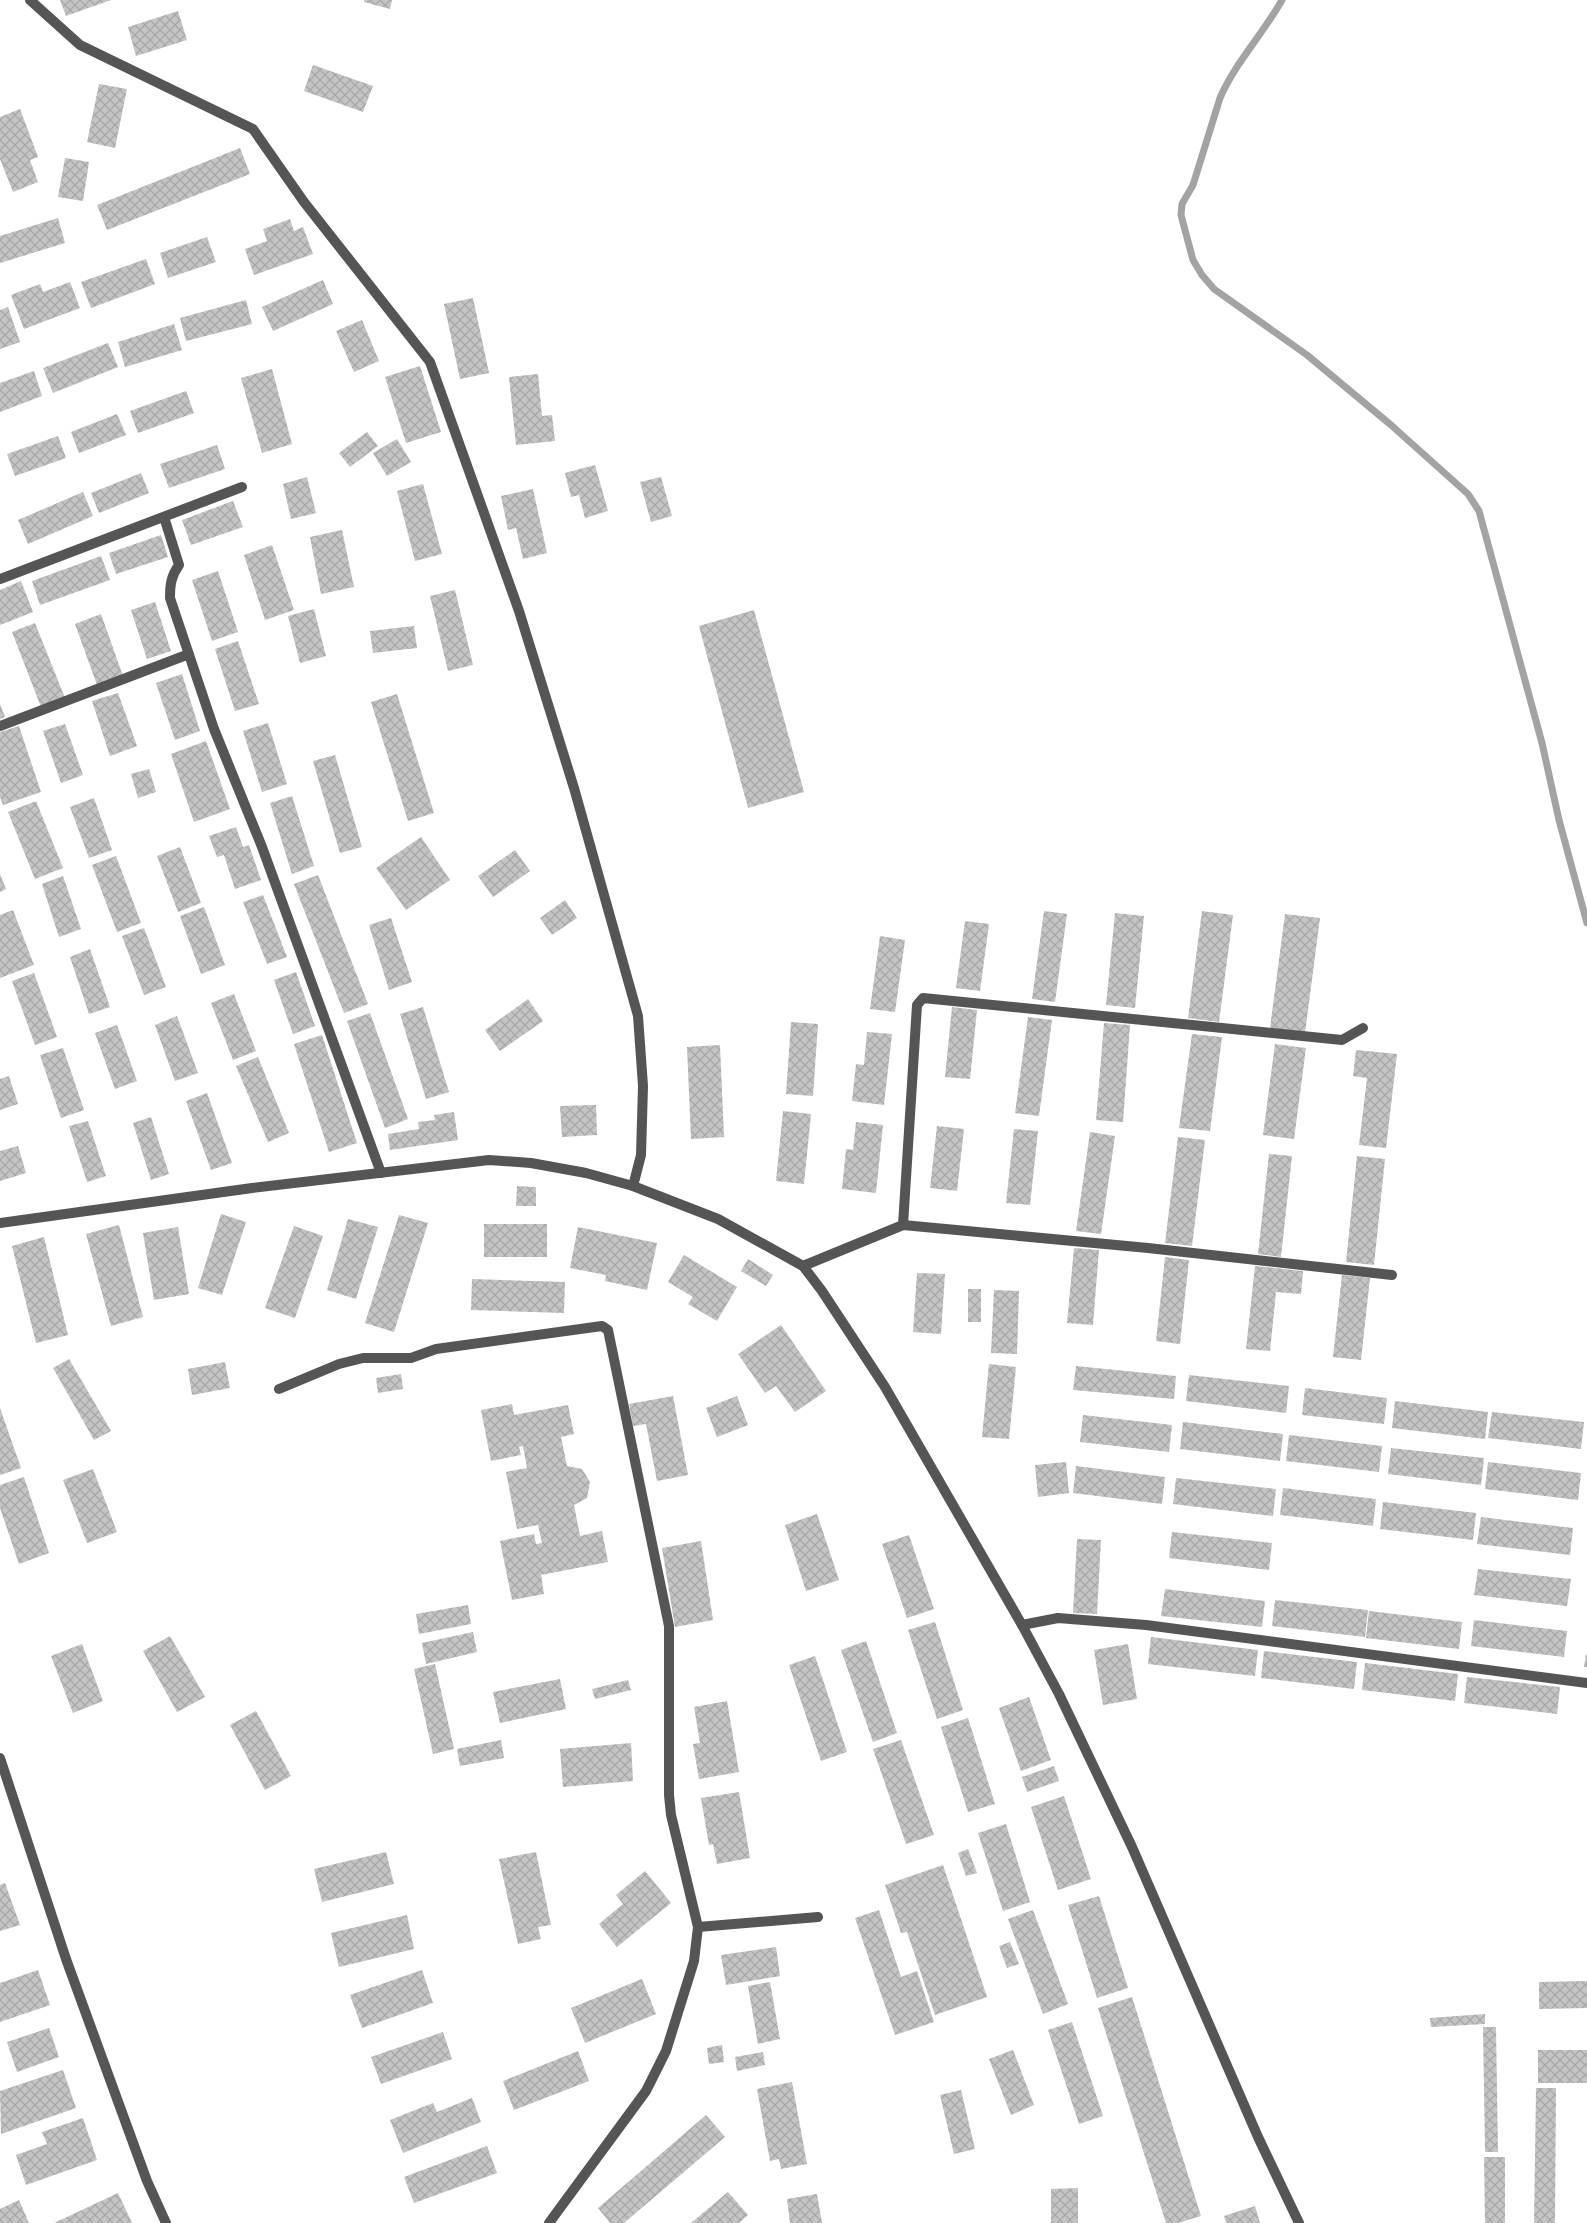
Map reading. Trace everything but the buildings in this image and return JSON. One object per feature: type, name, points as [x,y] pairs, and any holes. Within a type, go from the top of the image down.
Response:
[{"type":"street","points":[[30,0],[80,45],[253,129],[304,202],[430,362],[519,611],[574,788],[638,1016],[643,1086],[641,1155],[633,1186]]},
{"type":"street","points":[[0,579],[242,487]]},
{"type":"street","points":[[164,517],[179,565],[172,574],[170,598],[214,729],[262,847],[381,1173]]},
{"type":"street","points":[[0,726],[189,654]]},
{"type":"street","points":[[904,1225],[917,1005],[923,998],[1342,1040],[1363,1028]]},
{"type":"street","points":[[0,1223],[252,1188],[489,1160],[531,1163],[586,1173],[633,1186],[718,1219],[803,1266],[864,1353],[1022,1625],[1125,1830],[1258,2137],[1299,2223]]},
{"type":"street","points":[[803,1266],[904,1225],[1148,1248],[1392,1275]]},
{"type":"street","points":[[279,1389],[339,1364],[363,1358],[411,1358],[436,1349],[602,1326],[608,1330],[670,1626],[669,1795],[671,1815],[698,1927],[694,1961],[666,2051],[646,2091],[549,2223]]},
{"type":"street","points":[[1022,1625],[1058,1618],[1146,1625],[1587,1683]]},
{"type":"street","points":[[0,1758],[3,1776],[70,1968],[147,2182],[166,2223]]},
{"type":"street","points":[[698,1927],[818,1917]]},
{"type":"waterway","points":[[1282,0],[1226,85],[1220,98],[1193,185],[1182,204],[1181,215],[1193,260],[1202,275],[1214,289],[1307,355],[1391,425],[1468,494],[1479,511],[1542,743],[1559,820],[1587,923]]}]
